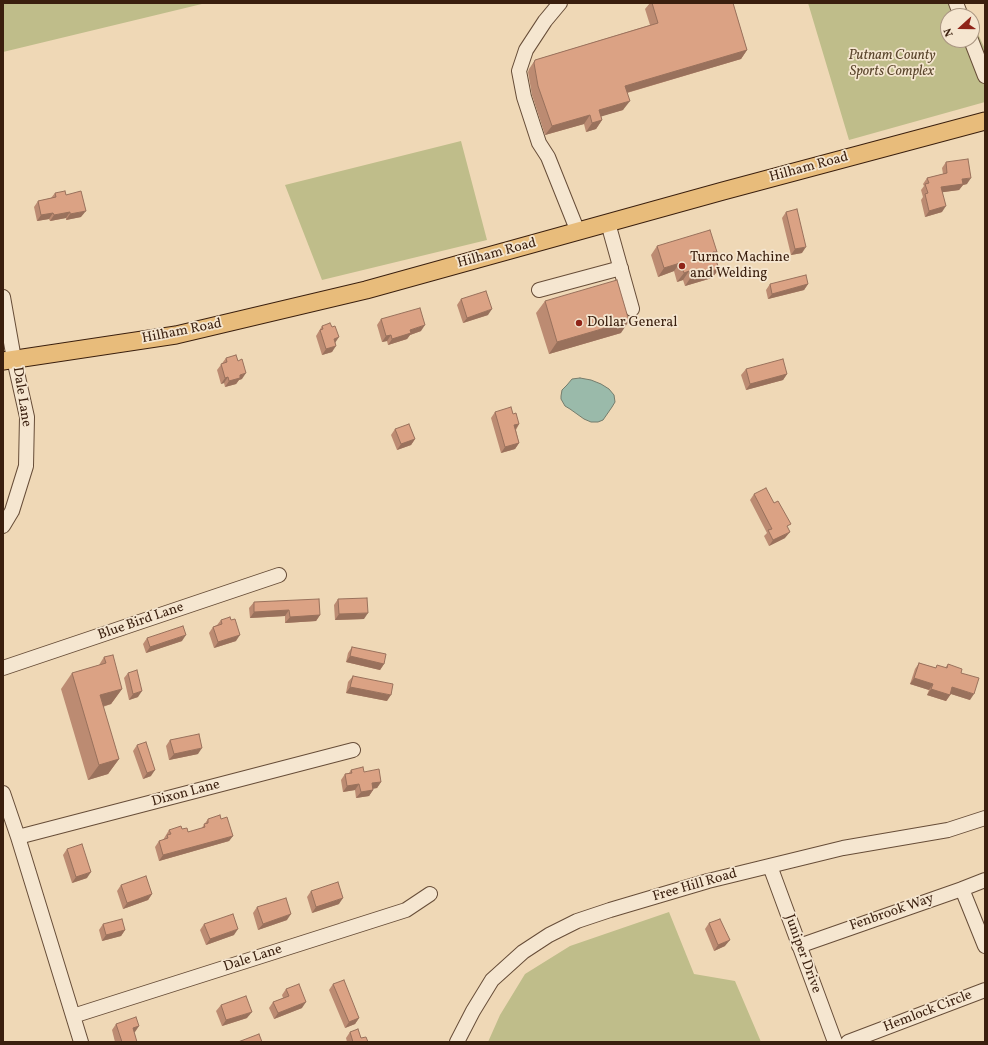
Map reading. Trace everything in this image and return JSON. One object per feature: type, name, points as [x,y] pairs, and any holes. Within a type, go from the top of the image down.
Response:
[{"type":"main road","name":"Hilham Road","points":[[9,360],[176,335],[366,290],[731,189],[985,121]]},
{"type":"street","points":[[560,3],[526,50],[519,71],[524,97],[539,143],[548,157],[578,232]]},
{"type":"street","points":[[974,48],[985,76]]},
{"type":"street","points":[[608,223],[632,308]]},
{"type":"street","points":[[539,290],[621,268]]},
{"type":"street","name":"Dale Lane","points":[[3,297],[9,360],[27,417],[26,466],[12,511],[3,526]]},
{"type":"street","name":"Blue Bird Lane","points":[[3,668],[279,575]]},
{"type":"street","name":"Dixon Lane","points":[[18,837],[353,750]]},
{"type":"street","points":[[3,793],[81,1042]]},
{"type":"street","name":"Free Hill Road","points":[[457,1042],[473,1011],[492,980],[523,952],[549,935],[577,921],[708,881],[843,848],[948,830],[985,818]]},
{"type":"street","name":"Juniper Drive","points":[[770,866],[834,1042]]},
{"type":"street","name":"Fenbrook Way","points":[[799,946],[985,880]]},
{"type":"street","points":[[962,889],[985,946]]},
{"type":"street","name":"Dale Lane","points":[[73,1016],[406,910],[430,894]]},
{"type":"street","name":"Hemlock Circle","points":[[848,1042],[985,990]]},
{"type":"green space","points":[[3,3],[206,3],[3,52]]},
{"type":"green space","name":"Putnam County Sports Complex","points":[[808,3],[964,3],[966,8],[940,8],[940,48],[980,48],[980,38],[985,49],[985,102],[849,140]]},
{"type":"green space","points":[[461,141],[487,240],[322,280],[285,185]]},
{"type":"green space","points":[[669,912],[694,974],[735,981],[761,1042],[488,1042],[500,1015],[525,974],[570,946]]},
{"type":"shaded area","points":[[580,378],[601,384],[609,389],[614,395],[615,402],[603,420],[591,422],[584,419],[565,406],[561,399],[562,390],[572,379]]},
{"type":"building","points":[[652,3],[733,3],[747,50],[625,86],[630,101],[599,110],[602,120],[592,123],[590,115],[552,126],[538,86],[534,63],[535,60],[658,23]]},
{"type":"building","points":[[968,159],[971,178],[962,179],[963,184],[941,187],[946,206],[929,211],[925,194],[928,193],[925,184],[929,183],[927,178],[947,173],[946,162]]},
{"type":"building","points":[[65,191],[66,195],[81,191],[86,211],[70,214],[70,212],[54,215],[53,213],[41,215],[38,201],[56,197],[55,193]]},
{"type":"building","points":[[797,209],[806,247],[795,249],[786,212]]},
{"type":"building","name":"Turnco Machine and Welding","points":[[710,230],[717,252],[713,252],[719,269],[691,277],[689,271],[684,273],[680,263],[664,268],[657,246]]},
{"type":"building","points":[[806,275],[808,284],[772,294],[770,284]]},
{"type":"building","name":"Dollar General","points":[[617,280],[629,321],[557,342],[545,301]]},
{"type":"building","points":[[486,291],[492,309],[467,318],[461,299]]},
{"type":"building","points":[[420,308],[425,325],[410,330],[411,333],[392,339],[391,335],[386,336],[381,319]]},
{"type":"building","points":[[330,323],[332,327],[335,326],[339,337],[334,339],[336,346],[326,349],[320,330],[323,329],[322,326]]},
{"type":"building","points":[[236,355],[238,361],[242,359],[246,373],[240,375],[240,378],[229,381],[228,377],[225,378],[221,364],[227,362],[226,358]]},
{"type":"building","points":[[783,359],[787,374],[750,384],[746,369]]},
{"type":"building","points":[[511,407],[513,414],[516,413],[519,424],[514,425],[519,443],[505,447],[495,412]]},
{"type":"building","points":[[409,424],[415,439],[401,444],[395,429]]},
{"type":"building","points":[[766,488],[774,503],[778,501],[791,524],[787,526],[790,532],[773,540],[768,530],[772,529],[754,494]]},
{"type":"building","points":[[367,598],[368,613],[339,614],[338,599]]},
{"type":"building","points":[[319,599],[320,615],[290,617],[289,610],[254,612],[254,602]]},
{"type":"building","points":[[230,617],[231,620],[235,619],[240,635],[218,642],[213,627],[222,624],[221,620]]},
{"type":"building","points":[[183,626],[186,635],[150,647],[147,638]]},
{"type":"building","points":[[352,647],[386,654],[384,664],[350,656]]},
{"type":"building","points":[[113,655],[122,689],[100,695],[119,759],[99,765],[72,673],[106,663],[104,657]]},
{"type":"building","points":[[919,663],[936,668],[937,665],[947,668],[948,664],[962,669],[961,673],[979,678],[974,694],[952,687],[950,695],[931,689],[933,684],[914,678]]},
{"type":"building","points":[[137,670],[142,691],[133,694],[128,673]]},
{"type":"building","points":[[353,676],[393,684],[391,695],[350,687]]},
{"type":"building","points":[[199,734],[202,748],[174,754],[170,740]]},
{"type":"building","points":[[146,742],[155,770],[147,773],[137,745]]},
{"type":"building","points":[[363,767],[364,772],[379,769],[381,782],[372,783],[373,790],[361,792],[359,784],[347,786],[345,774],[352,773],[351,770]]},
{"type":"building","points":[[220,815],[221,819],[227,817],[233,836],[163,855],[159,841],[168,838],[167,835],[171,834],[169,830],[181,826],[182,829],[187,828],[188,832],[205,827],[204,824],[208,823],[208,819]]},
{"type":"building","points":[[82,844],[91,872],[76,877],[67,849]]},
{"type":"building","points":[[146,876],[152,894],[127,903],[121,885]]},
{"type":"building","points":[[338,882],[343,898],[316,907],[311,891]]},
{"type":"building","points":[[286,898],[291,914],[263,924],[257,907]]},
{"type":"building","points":[[233,914],[238,929],[210,939],[204,924]]},
{"type":"building","points":[[122,919],[125,930],[106,935],[103,924]]},
{"type":"building","points":[[720,919],[730,940],[718,945],[709,923]]},
{"type":"building","points":[[344,980],[359,1018],[349,1022],[333,984]]},
{"type":"building","points":[[299,984],[306,1002],[278,1013],[273,1002],[289,996],[286,989]]},
{"type":"building","points":[[246,996],[252,1012],[226,1020],[221,1005]]},
{"type":"building","points":[[136,1017],[139,1026],[133,1028],[137,1042],[122,1042],[116,1024]]},
{"type":"building","points":[[358,1029],[361,1038],[366,1037],[368,1042],[353,1042],[350,1032]]},
{"type":"building","points":[[259,1034],[262,1042],[238,1042]]},
{"type":"place","name":"Turnco Machine and Welding","points":[[682,266]]},
{"type":"place","name":"Dollar General","points":[[579,323]]}]
